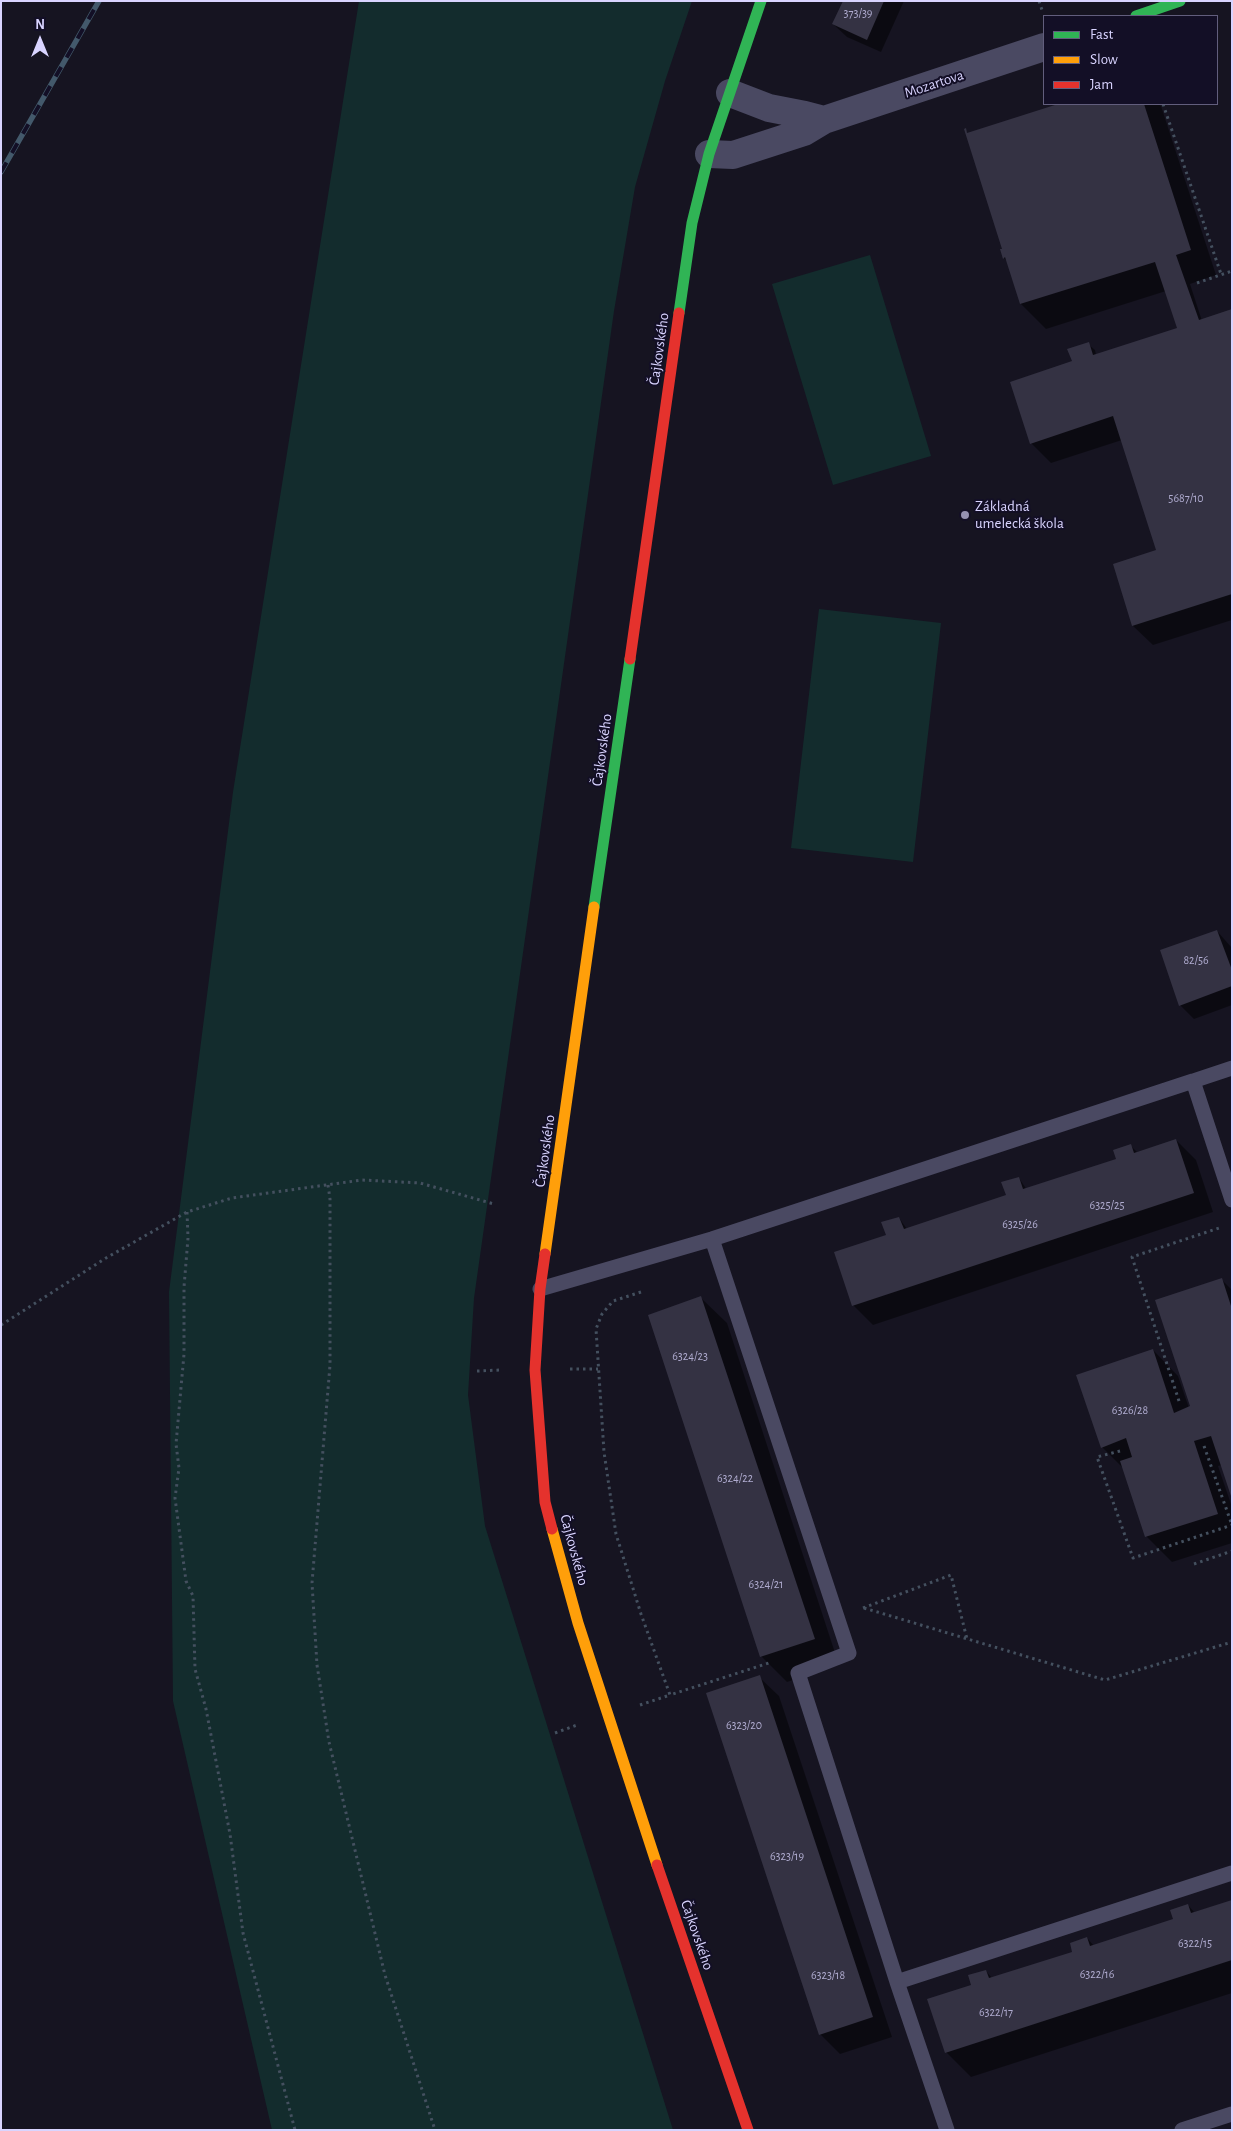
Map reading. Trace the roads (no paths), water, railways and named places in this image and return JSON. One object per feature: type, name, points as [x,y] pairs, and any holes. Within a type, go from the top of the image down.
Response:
[{"type":"street","name":"Čajkovského","points":[[748,2130],[660,1874],[578,1623],[546,1502],[535,1370],[540,1289],[692,223],[709,154],[761,1]]},
{"type":"street","points":[[1139,15],[1180,1]]},
{"type":"street","name":"Mozartova","points":[[709,154],[733,155],[804,132],[824,120],[1043,47]]},
{"type":"street","points":[[730,93],[769,108],[805,114],[824,120]]},
{"type":"lane","points":[[540,1289],[712,1240],[1232,1068]]},
{"type":"lane","points":[[1193,1081],[1232,1200]]},
{"type":"lane","points":[[712,1240],[849,1653],[798,1673],[947,2130]]},
{"type":"lane","points":[[898,1982],[1232,1873]]},
{"type":"lane","points":[[1182,2130],[1232,2114]]},
{"type":"railway","points":[[1,172],[99,1]]},
{"type":"place","name":"Základná umelecká škola","points":[[965,515]]}]
